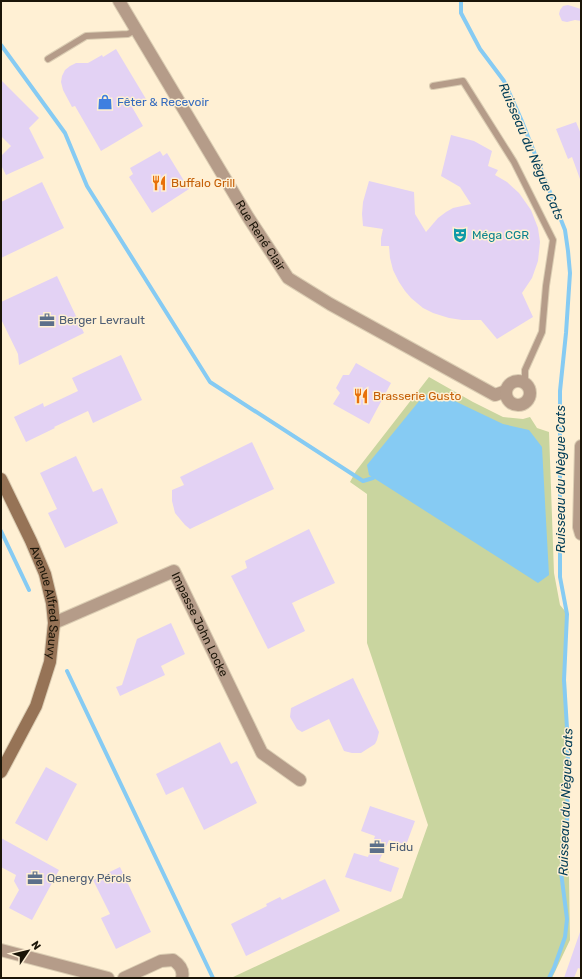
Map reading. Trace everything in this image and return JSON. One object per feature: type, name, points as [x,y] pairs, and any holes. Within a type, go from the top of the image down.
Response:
[{"type":"street","name":"Rue René Clair","points":[[115,1],[134,24]]},
{"type":"street","name":"Rue René Clair","points":[[119,1],[248,217],[288,278],[330,304],[495,395],[506,391]]},
{"type":"street","name":"Rue René Clair","points":[[129,1],[127,6],[134,24]]},
{"type":"street","points":[[521,381],[525,383],[530,389],[531,393],[525,404],[518,406],[510,403],[506,396],[506,391],[509,384],[521,381]]},
{"type":"street","points":[[581,446],[579,527],[581,534]]},
{"type":"street","name":"Avenue Alfred Sauvy","points":[[1,479],[45,574],[52,603],[54,623],[50,662],[36,706],[1,772]]},
{"type":"street","name":"Impasse John Locke","points":[[54,623],[174,571],[262,753],[300,780]]},
{"type":"street","points":[[1,950],[108,978]]},
{"type":"street","points":[[124,978],[161,961],[173,960],[178,963],[182,969],[182,978]]},
{"type":"lane","points":[[48,59],[86,36],[128,34],[134,24]]},
{"type":"lane","points":[[433,86],[463,82],[514,162],[553,240],[546,286],[542,332],[525,370],[525,383]]},
{"type":"green space","points":[[429,377],[503,417],[523,419],[530,417],[537,428],[549,432],[554,573],[560,605],[565,611],[570,940],[552,978],[231,978],[402,898],[428,825],[367,643],[367,494],[350,482],[356,471]]},
{"type":"water","points":[[440,394],[503,424],[529,430],[542,447],[549,575],[538,583],[369,475],[367,465],[424,395]]},
{"type":"building","points":[[568,5],[581,9],[581,21],[562,21],[559,14],[560,10],[563,6]]},
{"type":"building","name":"Fêter & Recevoir","points":[[116,49],[146,99],[132,107],[143,126],[101,151],[75,106],[72,107],[63,90],[61,82],[65,70],[70,66],[76,63],[88,63],[102,55],[103,57]]},
{"type":"building","points":[[1,80],[39,118],[29,128],[44,158],[6,175],[1,165],[1,156],[11,146],[1,136]]},
{"type":"building","points":[[576,122],[581,134],[580,179],[572,157],[568,159],[556,129]]},
{"type":"building","name":"Méga CGR","points":[[451,135],[474,141],[492,151],[488,166],[498,170],[495,175],[507,182],[519,193],[531,210],[538,228],[540,242],[538,261],[532,278],[522,293],[533,317],[497,339],[481,320],[462,320],[433,313],[423,308],[411,298],[399,282],[393,270],[389,246],[381,246],[383,229],[363,226],[363,202],[369,181],[414,192],[415,214],[426,232],[438,218],[446,212],[453,208],[471,204],[460,187],[441,176]]},
{"type":"building","name":"Buffalo Grill","points":[[160,151],[163,156],[167,153],[189,189],[152,213],[129,177],[133,174],[130,168]]},
{"type":"building","points":[[42,182],[64,228],[1,258],[1,202]]},
{"type":"building","name":"Berger Levrault","points":[[57,276],[84,333],[19,365],[18,354],[1,319],[1,302]]},
{"type":"building","points":[[121,355],[142,400],[93,423],[88,411],[26,442],[14,417],[43,403],[44,407],[78,391],[72,378]]},
{"type":"building","name":"Brasserie Gusto","points":[[356,363],[391,383],[369,424],[333,404],[340,393],[336,388],[343,375],[349,375]]},
{"type":"building","points":[[252,442],[274,489],[190,529],[175,513],[172,501],[172,490],[184,485],[180,477]]},
{"type":"building","points":[[76,456],[93,492],[102,488],[118,523],[65,548],[48,513],[57,509],[40,473]]},
{"type":"building","points":[[309,529],[335,583],[292,603],[305,631],[268,649],[231,576],[247,568],[245,561]]},
{"type":"building","points":[[171,623],[185,654],[161,666],[165,675],[120,696],[116,687],[122,685],[137,639]]},
{"type":"building","points":[[353,678],[379,732],[375,744],[361,753],[344,751],[329,719],[302,732],[297,729],[290,717],[291,708]]},
{"type":"building","points":[[220,742],[231,764],[237,761],[257,803],[204,830],[183,787],[166,795],[156,774]]},
{"type":"building","points":[[46,767],[77,784],[47,841],[15,823]]},
{"type":"building","points":[[370,806],[415,821],[406,845],[389,840],[379,861],[399,868],[391,892],[345,877],[354,853],[368,857],[375,836],[361,831]]},
{"type":"building","name":"Qenergy Pérols","points":[[1,838],[59,870],[32,920],[9,908],[19,890],[14,881],[16,875],[1,867]]},
{"type":"building","points":[[120,867],[151,932],[116,949],[101,918],[110,914],[93,880]]},
{"type":"building","points":[[325,879],[340,911],[246,956],[231,924],[267,906],[266,904],[280,897],[282,900]]},
{"type":"building","points":[[580,932],[581,969],[578,968],[574,978],[564,978]]},
{"type":"waterway","name":"Ruisseau du Nègue Cats","points":[[461,1],[461,13],[480,49],[504,81],[521,119],[565,230],[570,273],[560,391],[560,577],[567,614],[564,680],[568,744],[567,832],[561,872],[567,919],[565,937],[549,978]]},
{"type":"waterway","points":[[1,45],[65,133],[87,186],[210,382],[363,481],[373,478]]},
{"type":"waterway","points":[[1,531],[29,590]]},
{"type":"waterway","points":[[67,671],[213,978]]},
{"type":"place","name":"Fêter & Recevoir","points":[[105,102]]},
{"type":"place","name":"Buffalo Grill","points":[[159,183]]},
{"type":"place","name":"Méga CGR","points":[[460,235]]},
{"type":"place","name":"Berger Levrault","points":[[47,320]]},
{"type":"place","name":"Brasserie Gusto","points":[[361,396]]},
{"type":"place","name":"Fidu","points":[[377,847]]},
{"type":"place","name":"Qenergy Pérols","points":[[35,878]]}]
